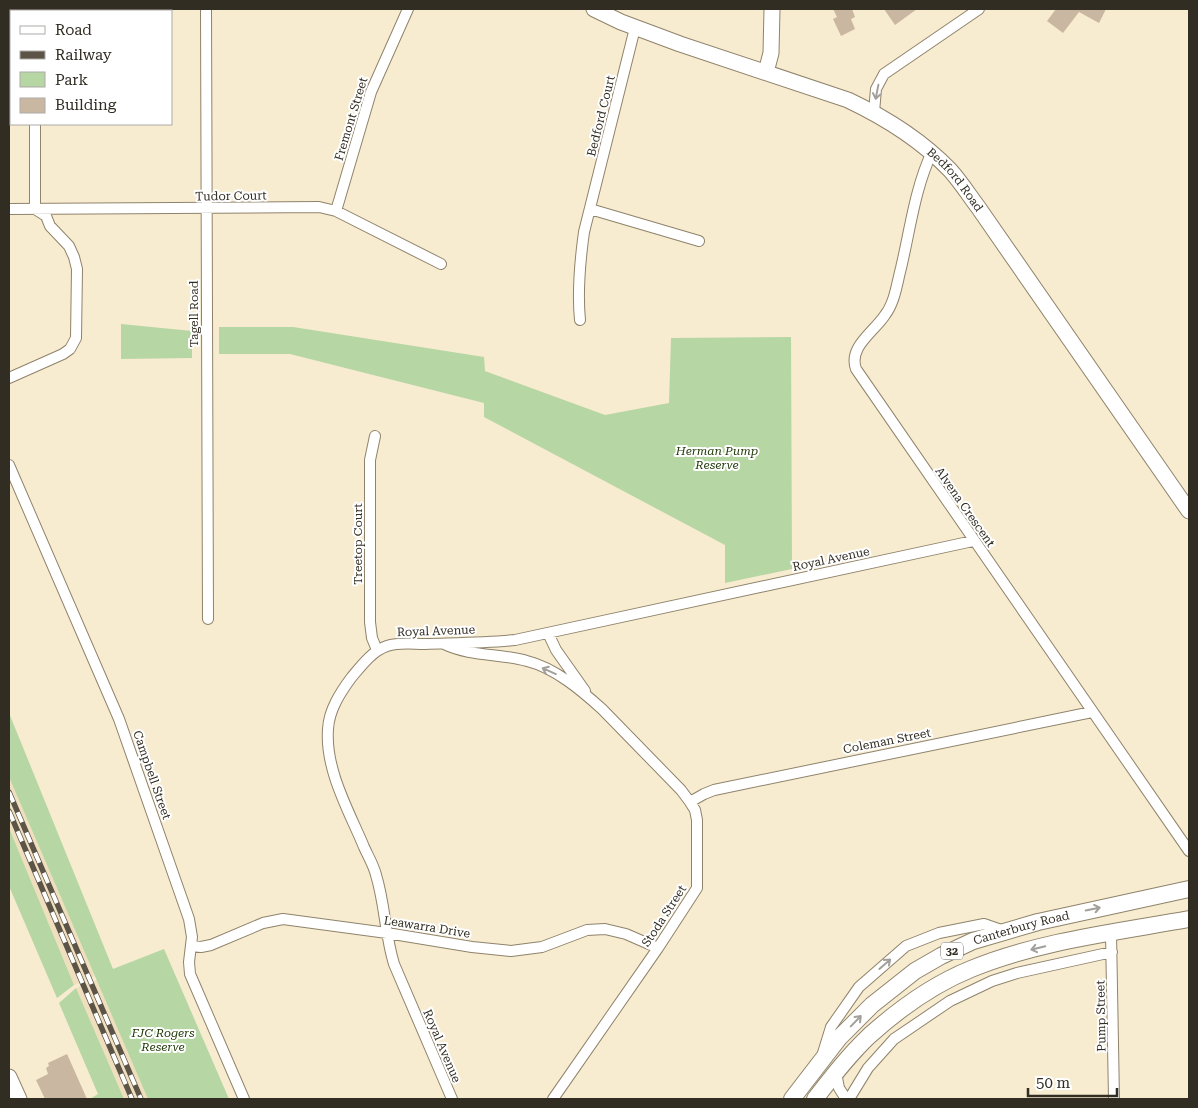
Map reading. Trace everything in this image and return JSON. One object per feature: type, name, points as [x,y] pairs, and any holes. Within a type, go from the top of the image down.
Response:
[{"type":"main road","name":"Bedford Road","points":[[594,9],[635,28],[848,100],[874,112],[932,152],[951,171],[978,207],[1189,511]]},
{"type":"main road","points":[[766,72],[772,53],[772,9]]},
{"type":"main road","name":"Canterbury Road","points":[[792,1099],[820,1061],[872,1005],[907,976],[941,956],[973,941],[1005,931],[1068,914],[1188,888]]},
{"type":"main road","name":"Canterbury Road","points":[[815,1099],[869,1036],[919,998],[969,970],[1012,955],[1111,933],[1189,919]]},
{"type":"main road","points":[[9,1077],[19,1099]]},
{"type":"street","name":"Tagell Road","points":[[206,9],[208,619]]},
{"type":"street","name":"Fremont Street","points":[[336,212],[370,92],[408,9]]},
{"type":"street","points":[[874,112],[876,89],[884,74],[978,9]]},
{"type":"street","name":"Bedford Court","points":[[580,320],[578,304],[580,256],[584,232],[635,28]]},
{"type":"street","points":[[9,378],[63,354],[70,349],[76,338],[76,269],[74,257],[69,246],[50,226],[46,216],[35,209],[35,125]]},
{"type":"street","name":"Alvena Crescent","points":[[932,152],[922,178],[895,293],[886,314],[856,349],[853,361],[862,381],[1189,851]]},
{"type":"street","name":"Tudor Court","points":[[9,209],[319,208],[336,212],[441,264]]},
{"type":"street","points":[[590,210],[699,241]]},
{"type":"street","name":"Treetop Court","points":[[375,436],[370,460],[370,622],[372,638],[378,650]]},
{"type":"street","name":"Campbell Street","points":[[9,465],[120,720],[189,919],[192,937],[189,962],[190,974],[244,1099]]},
{"type":"street","name":"Royal Avenue","points":[[452,1099],[394,964],[376,874],[340,792],[331,762],[328,728],[333,710],[342,690],[362,665],[378,650],[396,644],[515,640],[973,541]]},
{"type":"street","name":"Stoda Street","points":[[548,634],[556,650],[590,698]]},
{"type":"street","name":"Stoda Street","points":[[442,643],[460,651],[528,661],[557,674],[590,698],[681,790],[694,810],[696,820],[697,888],[658,948],[553,1099]]},
{"type":"street","name":"Coleman Street","points":[[690,802],[714,790],[1092,712]]},
{"type":"street","name":"Leawarra Drive","points":[[191,946],[210,946],[263,923],[283,919],[387,933],[472,948],[512,951],[542,947],[587,930],[605,929],[626,934],[658,948]]},
{"type":"street","points":[[820,1061],[831,1027],[859,987],[906,946],[939,933],[984,924],[1005,931]]},
{"type":"street","name":"Pump Street","points":[[1111,933],[1114,1099]]},
{"type":"street","points":[[836,1073],[839,1088],[848,1099],[868,1068],[894,1039],[950,1001],[1017,973],[1112,952]]},
{"type":"shaded area","points":[[9,777],[95,976],[74,985],[9,828]]},
{"type":"shaded area","points":[[97,980],[148,1099],[124,1099],[76,988]]},
{"type":"green space","points":[[121,324],[192,331],[192,358],[121,359]]},
{"type":"green space","name":"Herman Pump Reserve","points":[[219,327],[293,327],[484,357],[485,371],[605,415],[669,403],[671,338],[791,337],[792,569],[725,583],[725,545],[484,417],[484,403],[290,354],[219,354]]},
{"type":"green space","name":"FJC Rogers Reserve","points":[[9,713],[113,969],[164,949],[229,1099],[148,1099],[9,777]]},
{"type":"green space","points":[[9,828],[74,985],[57,998],[9,886]]},
{"type":"green space","points":[[76,988],[124,1099],[90,1099],[98,1094],[59,1003]]},
{"type":"building","points":[[833,9],[852,9],[855,17],[851,19],[855,29],[841,36],[833,19],[837,17]]},
{"type":"building","points":[[884,9],[917,9],[895,25]]},
{"type":"building","points":[[1056,9],[1106,9],[1099,23],[1079,12],[1063,33],[1047,21]]},
{"type":"building","points":[[67,1054],[87,1099],[45,1099],[36,1080],[48,1074],[46,1068],[49,1066],[48,1063]]},
{"type":"railway","points":[[9,792],[141,1099]]},
{"type":"railway","points":[[9,811],[132,1099]]}]
